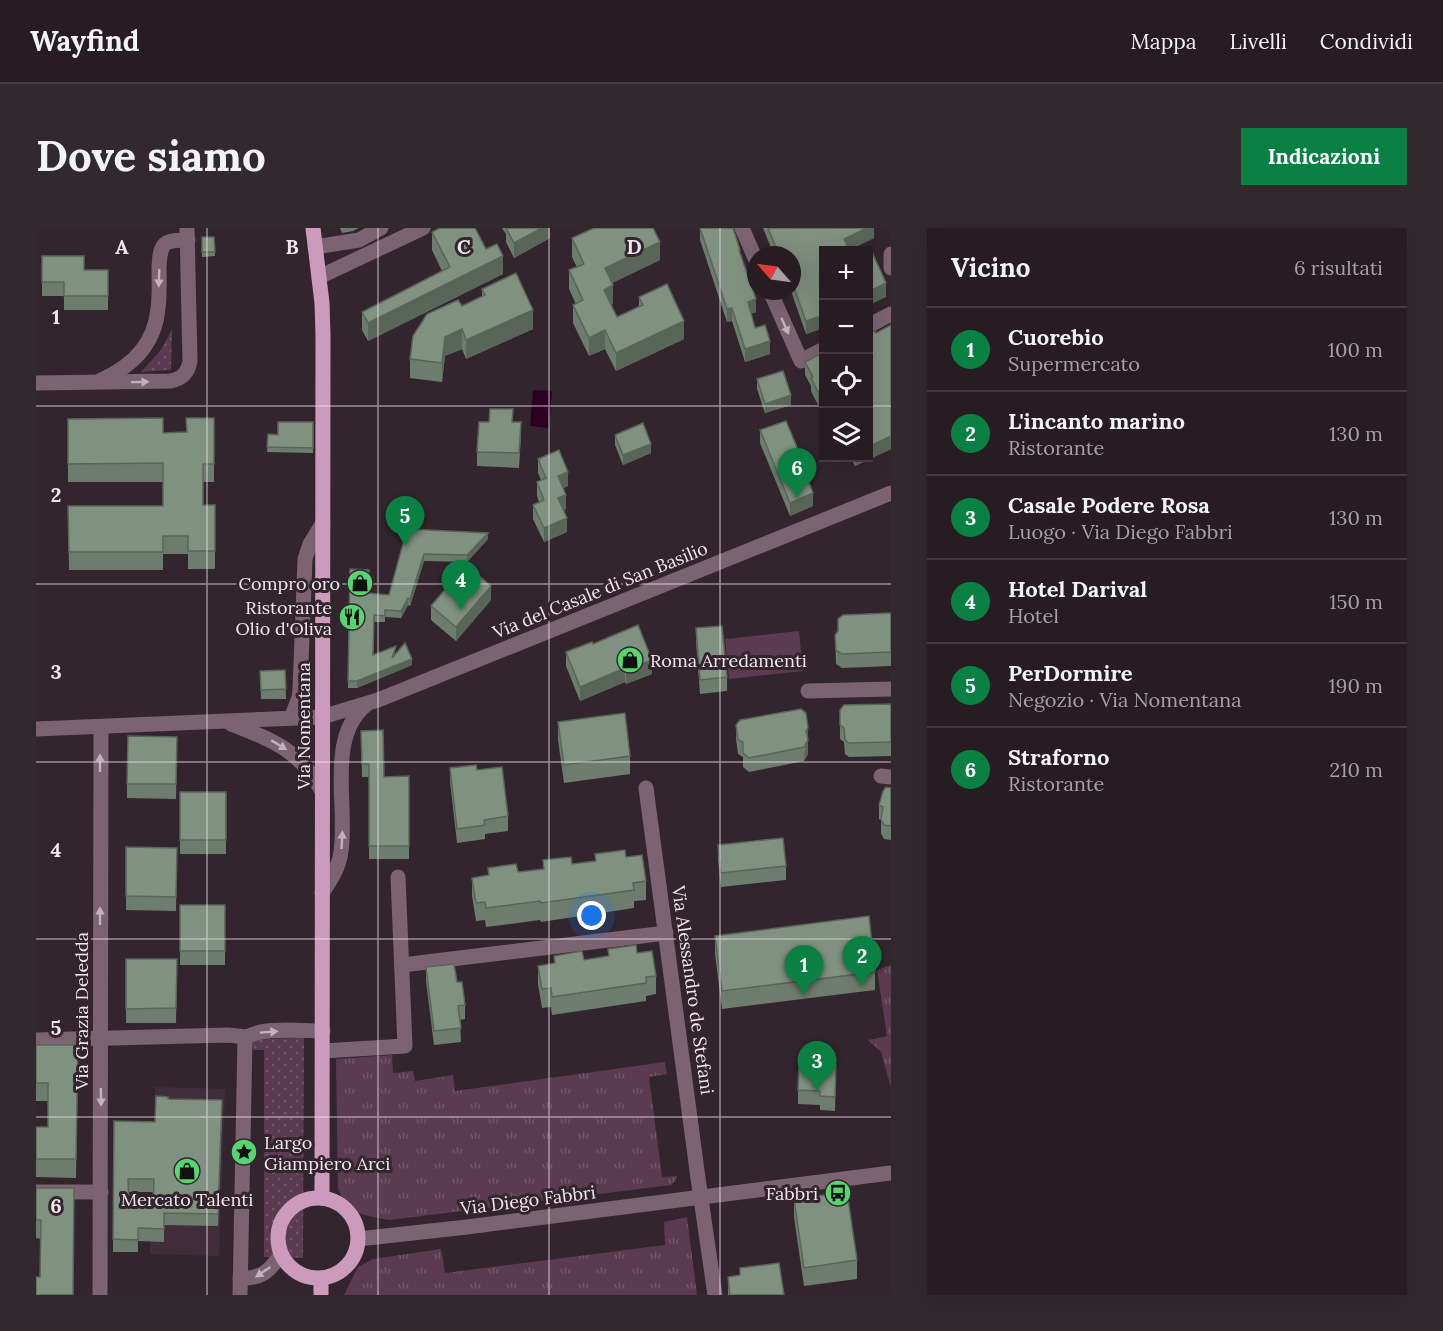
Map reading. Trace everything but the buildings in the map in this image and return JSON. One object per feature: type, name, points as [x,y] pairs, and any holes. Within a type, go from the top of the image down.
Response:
[{"type":"main road","name":"Via Nomentana","points":[[313,228],[323,334],[322,1198]]},
{"type":"main road","points":[[322,1198],[335,1202],[350,1214],[355,1222],[358,1239],[356,1251],[346,1267],[321,1287],[286,1263],[278,1245],[279,1226],[290,1209],[297,1203],[322,1198]]},
{"type":"street","points":[[315,246],[383,228],[393,243]]},
{"type":"street","points":[[319,277],[423,228]]},
{"type":"street","points":[[742,228],[750,246]]},
{"type":"street","points":[[36,383],[94,383],[170,381],[184,376],[190,361],[187,234],[167,243],[162,250],[158,315],[150,340],[128,364],[111,376],[94,383]]},
{"type":"street","points":[[891,254],[891,268]]},
{"type":"street","points":[[774,300],[801,361],[819,352]]},
{"type":"street","points":[[873,323],[891,314]]},
{"type":"street","name":"Via del Casale di San Basilio","points":[[36,729],[322,717],[366,705],[891,493]]},
{"type":"street","name":"Via Nomentana","points":[[291,718],[300,694],[305,558],[322,524]]},
{"type":"street","points":[[808,691],[891,689]]},
{"type":"street","points":[[322,893],[336,870],[342,849],[342,762],[345,740],[354,717],[366,705]]},
{"type":"street","points":[[225,722],[262,736],[285,749],[305,766],[322,791]]},
{"type":"street","name":"Via Grazia Deledda","points":[[100,727],[100,1295]]},
{"type":"street","name":"Via Alessandro de Stefani","points":[[646,788],[702,1198]]},
{"type":"street","points":[[323,1051],[405,1046],[398,877]]},
{"type":"street","points":[[402,965],[666,933]]},
{"type":"street","points":[[36,1041],[228,1035],[246,1037],[269,1031],[323,1031]]},
{"type":"street","points":[[240,1295],[244,1043],[246,1037]]},
{"type":"street","name":"Via Diego Fabbri","points":[[358,1239],[891,1173]]},
{"type":"street","points":[[36,1192],[101,1192]]},
{"type":"street","points":[[702,1198],[715,1295]]},
{"type":"street","points":[[240,1278],[252,1279],[263,1275],[281,1255]]},
{"type":"shaded area","points":[[533,390],[552,391],[549,428],[530,426]]},
{"type":"shaded area","name":"Mercato Talenti","points":[[155,1087],[225,1089],[219,1256],[150,1254]]},
{"type":"green space","points":[[172,329],[171,370],[141,372],[161,350]]},
{"type":"green space","points":[[799,631],[803,671],[729,679],[725,639]]},
{"type":"green space","points":[[891,965],[891,1088],[881,1052],[868,1040],[887,1036],[877,970]]},
{"type":"green space","points":[[304,1037],[303,1258],[264,1257],[264,1050],[253,1050],[252,1040]]},
{"type":"green space","points":[[392,1055],[393,1073],[413,1071],[415,1081],[453,1075],[455,1091],[665,1062],[667,1074],[649,1077],[662,1177],[677,1176],[676,1180],[671,1185],[390,1220],[360,1213],[349,1207],[338,1188],[336,1059]]},
{"type":"green space","points":[[687,1217],[697,1295],[344,1295],[358,1267],[373,1259],[441,1249],[445,1273],[665,1245],[664,1222]]},
{"type":"place","name":"Straforno","points":[[797,498]]},
{"type":"place","name":"PerDormire","points":[[405,546]]},
{"type":"place","name":"Compro oro","points":[[360,583]]},
{"type":"place","name":"Hotel Darival","points":[[461,610]]},
{"type":"place","name":"Ristorante Olio d'Oliva","points":[[352,617]]},
{"type":"place","name":"Roma Arredamenti","points":[[630,660]]},
{"type":"place","name":"L'incanto marino","points":[[862,986]]},
{"type":"place","name":"Cuorebio","points":[[804,995]]},
{"type":"place","name":"Casale Podere Rosa","points":[[817,1091]]},
{"type":"place","name":"Largo Giampiero Arci","points":[[244,1152]]},
{"type":"place","name":"Mercato Talenti","points":[[187,1171]]},
{"type":"place","name":"Fabbri","points":[[838,1193]]}]
